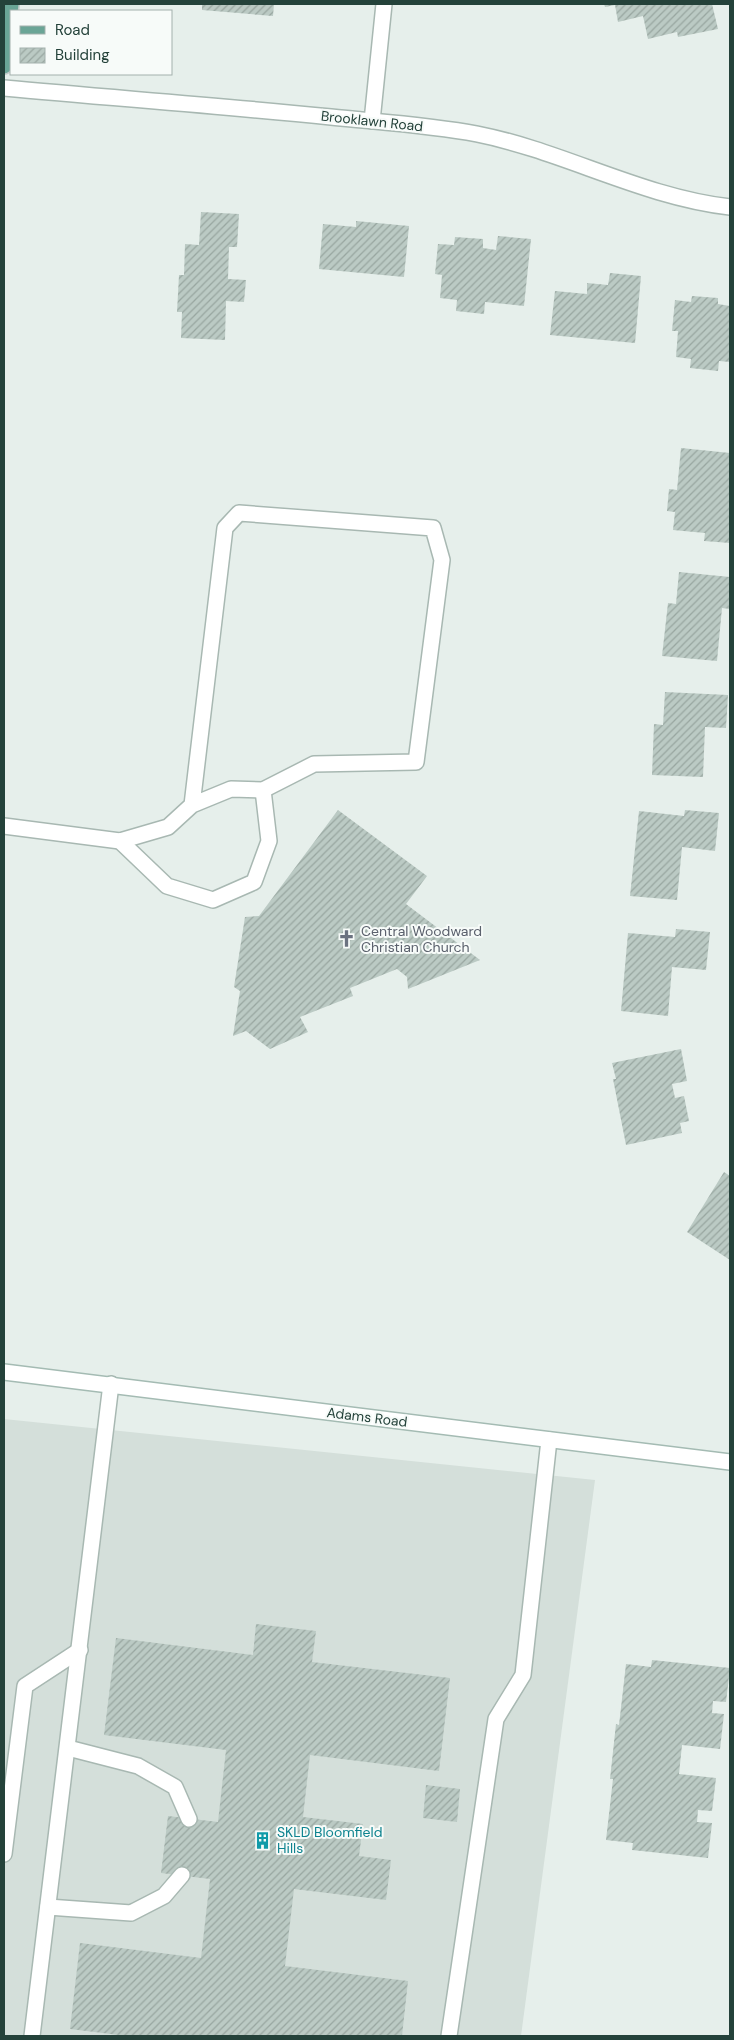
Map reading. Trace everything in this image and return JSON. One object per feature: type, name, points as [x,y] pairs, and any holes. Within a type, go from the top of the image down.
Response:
[{"type":"main road","points":[[4,66],[10,13]]},
{"type":"street","points":[[372,121],[384,4]]},
{"type":"street","name":"Brooklawn Road","points":[[4,88],[224,106],[477,134],[528,147],[643,187],[679,197],[730,207]]},
{"type":"street","points":[[4,826],[120,841],[168,827],[192,805],[231,789],[263,790],[314,764],[416,762],[442,560],[433,528],[239,513],[225,528],[192,805]]},
{"type":"street","points":[[120,841],[167,886],[213,900],[254,882],[269,841],[263,790]]},
{"type":"street","name":"Adams Road","points":[[4,1372],[730,1462]]},
{"type":"street","points":[[32,2036],[111,1384]]},
{"type":"street","points":[[450,2036],[496,1719],[523,1675],[550,1440]]},
{"type":"street","points":[[4,1854],[25,1686],[80,1650]]},
{"type":"street","points":[[68,1748],[138,1766],[175,1787],[190,1819]]},
{"type":"street","points":[[48,1907],[131,1913],[164,1896],[182,1875]]},
{"type":"shaded area","points":[[4,1419],[595,1480],[521,2036],[4,2036]]},
{"type":"building","points":[[202,4],[274,4],[273,16],[202,10]]},
{"type":"building","points":[[604,4],[712,4],[718,29],[678,37],[677,32],[648,39],[643,16],[618,22],[615,5],[605,7]]},
{"type":"building","points":[[201,212],[239,214],[237,247],[229,247],[228,279],[246,280],[244,302],[226,301],[225,340],[181,338],[182,312],[177,312],[179,275],[184,275],[185,244],[199,245]]},
{"type":"building","points":[[356,221],[409,226],[404,277],[319,269],[323,224],[356,227]]},
{"type":"building","points":[[498,236],[531,239],[524,306],[485,302],[484,314],[456,311],[457,300],[440,298],[442,275],[435,274],[438,244],[454,245],[455,237],[483,239],[483,248],[496,250]]},
{"type":"building","points":[[610,273],[641,276],[635,343],[550,335],[555,291],[587,294],[587,283],[608,285]]},
{"type":"building","points":[[692,296],[718,298],[718,304],[730,306],[730,362],[719,361],[718,371],[690,368],[691,359],[676,357],[678,331],[672,331],[675,300],[691,302]]},
{"type":"building","points":[[681,448],[730,453],[730,543],[704,541],[705,533],[673,530],[675,512],[667,511],[669,489],[677,490]]},
{"type":"building","points":[[679,572],[730,577],[730,609],[722,608],[717,661],[662,656],[668,603],[676,604]]},
{"type":"building","points":[[665,692],[728,695],[726,728],[705,727],[703,777],[652,775],[654,724],[663,725]]},
{"type":"building","name":"Central Woodward Christian Church","points":[[338,810],[427,876],[406,904],[480,960],[408,989],[407,977],[397,969],[350,988],[353,996],[300,1017],[308,1032],[270,1049],[246,1031],[233,1036],[240,991],[234,987],[245,917],[259,916]]},
{"type":"building","points":[[685,810],[719,813],[715,851],[682,847],[677,900],[630,896],[639,811],[684,816]]},
{"type":"building","points":[[676,929],[710,932],[706,970],[672,967],[668,1016],[621,1011],[628,933],[675,937]]},
{"type":"building","points":[[681,1049],[687,1081],[672,1084],[675,1098],[684,1096],[689,1121],[680,1123],[682,1133],[626,1145],[613,1079],[616,1079],[612,1063]]},
{"type":"building","points":[[724,1172],[730,1176],[730,1260],[687,1232]]},
{"type":"building","name":"SKLD Bloomfield Hills","points":[[256,1624],[316,1631],[312,1662],[450,1678],[439,1771],[310,1755],[303,1817],[363,1824],[359,1856],[391,1860],[386,1900],[294,1889],[285,1966],[408,1981],[402,2036],[127,2036],[70,2029],[80,1943],[201,1958],[210,1879],[161,1873],[168,1816],[218,1822],[226,1750],[104,1735],[116,1638],[253,1655]]},
{"type":"building","points":[[652,1660],[730,1668],[726,1702],[713,1701],[712,1713],[724,1714],[720,1749],[682,1745],[679,1774],[716,1778],[712,1811],[698,1810],[697,1822],[712,1823],[708,1858],[632,1850],[633,1843],[606,1840],[613,1779],[610,1779],[616,1724],[619,1725],[626,1664],[651,1667]]},
{"type":"building","points":[[426,1785],[460,1789],[457,1822],[423,1818]]},
{"type":"place","name":"Central Woodward Christian Church","points":[[347,939]]},
{"type":"place","name":"SKLD Bloomfield Hills","points":[[263,1840]]}]
